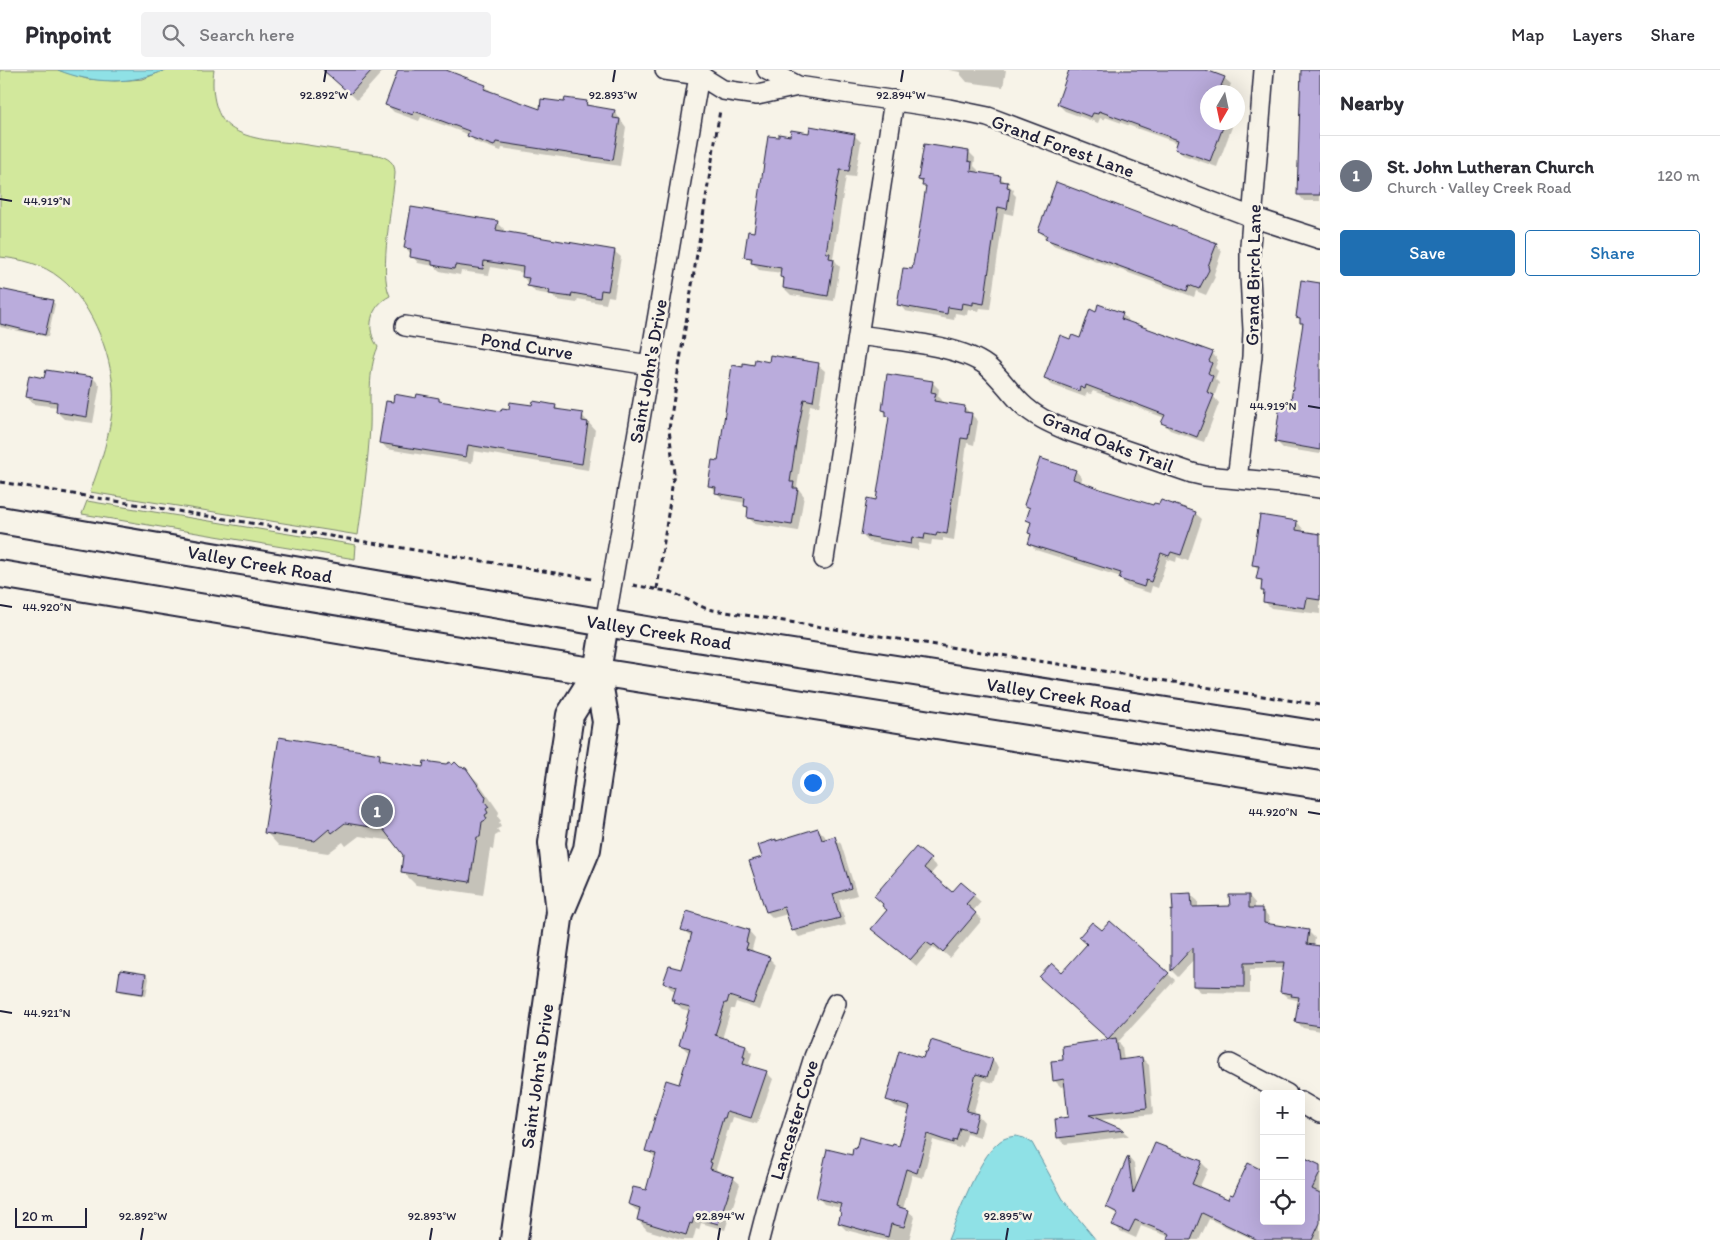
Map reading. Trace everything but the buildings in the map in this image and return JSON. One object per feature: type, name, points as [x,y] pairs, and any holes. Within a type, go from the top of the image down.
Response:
[{"type":"main road","name":"Valley Creek Road","points":[[0,520],[605,623],[1320,735]]},
{"type":"main road","points":[[0,574],[597,672],[1320,784]]},
{"type":"main road","name":"Saint John's Drive","points":[[560,912],[587,849],[606,722],[597,672],[605,623]]},
{"type":"main road","name":"Saint John's Drive","points":[[514,1240],[560,912],[552,843],[561,773],[570,715],[597,672]]},
{"type":"street","points":[[665,70],[703,72]]},
{"type":"street","name":"Grand Forest Lane","points":[[767,70],[894,100],[988,117],[1252,217],[1320,239]]},
{"type":"street","name":"Grand Birch Lane","points":[[1237,479],[1252,357],[1253,330],[1250,277],[1252,217],[1264,70]]},
{"type":"street","name":"Grand Forest Lane","points":[[703,72],[723,90],[757,95],[798,78]]},
{"type":"street","name":"Saint John's Drive","points":[[605,623],[649,365],[703,72]]},
{"type":"street","points":[[824,559],[894,100]]},
{"type":"street","name":"Pond Curve","points":[[405,326],[649,365]]},
{"type":"street","name":"Grand Oaks Trail","points":[[859,335],[934,346],[965,354],[987,366],[1021,403],[1034,414],[1048,422],[1066,430],[1192,473],[1320,488]]},
{"type":"street","name":"Lancaster Cove","points":[[759,1240],[769,1201],[814,1057],[836,1003]]},
{"type":"street","points":[[1230,1064],[1279,1090]]},
{"type":"street","points":[[1305,1105],[1320,1114]]},
{"type":"path","points":[[720,106],[669,429],[674,473],[657,589],[671,592],[707,609],[1320,705]]},
{"type":"path","points":[[0,482],[562,574]]},
{"type":"green space","points":[[0,70],[58,70],[87,79],[115,81],[143,79],[165,70],[214,70],[213,85],[217,109],[225,122],[238,132],[264,140],[378,155],[392,163],[395,173],[385,271],[390,296],[378,306],[372,318],[372,333],[378,347],[372,366],[369,441],[358,535],[90,492],[98,470],[112,415],[113,388],[111,371],[100,335],[92,318],[83,302],[72,289],[46,269],[24,261],[0,257]]},
{"type":"green space","points":[[87,501],[356,545],[355,559],[82,514]]},
{"type":"water","points":[[58,70],[165,70],[139,78],[112,81],[84,78]]},
{"type":"water","points":[[1016,1136],[1032,1143],[1064,1201],[1096,1240],[948,1240],[969,1188],[983,1161],[1000,1141]]},
{"type":"place","name":"St. John Lutheran Church","points":[[377,811]]}]
